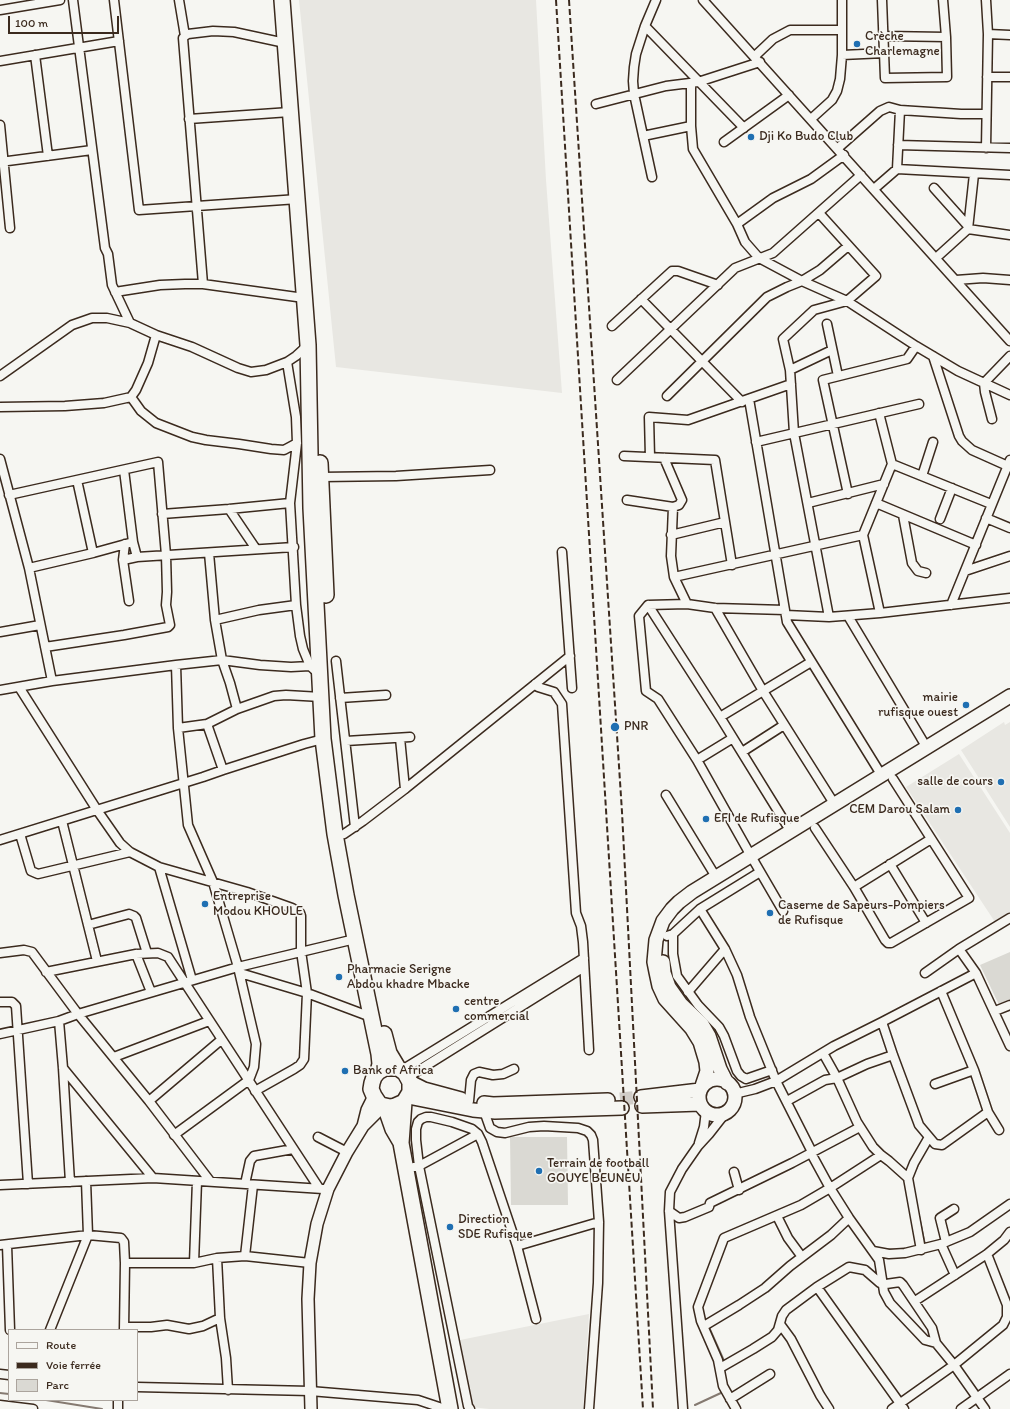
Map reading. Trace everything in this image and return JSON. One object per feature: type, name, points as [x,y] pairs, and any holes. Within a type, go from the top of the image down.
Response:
[{"type":"highway","points":[[282,0],[308,345],[315,671],[321,697],[323,739],[335,834],[379,1054],[380,1064],[378,1072]]},
{"type":"highway","points":[[292,0],[313,284],[320,477],[332,729],[336,775],[350,830],[349,862],[382,1029],[389,1054],[404,1074],[410,1092],[406,1099],[401,1144]]},
{"type":"highway","points":[[404,1074],[385,1068],[378,1072],[374,1077],[371,1089],[380,1102],[412,1168],[450,1409]]},
{"type":"highway","points":[[380,1102],[395,1106],[406,1099]]},
{"type":"main road","points":[[727,1083],[723,1080],[714,1079],[710,1080],[701,1088],[641,1102],[703,1107],[714,1114],[724,1113],[733,1104],[733,1090],[727,1083],[720,1069],[709,1036],[702,1024],[681,1004],[669,987],[664,973],[662,958],[664,943],[670,935],[677,916],[686,906],[815,828],[927,748],[1010,696]]},
{"type":"main road","points":[[703,1107],[699,1099],[706,1071],[706,1062],[700,1042],[692,1029],[666,998],[659,986],[654,962],[658,933],[663,921],[672,909],[692,892],[716,877],[755,864],[791,832],[835,805],[887,777],[1010,706]]},
{"type":"main road","points":[[404,1074],[424,1089],[469,1101],[493,1104],[621,1104],[520,1112],[484,1111],[406,1099]]},
{"type":"street","points":[[0,10],[60,0]]},
{"type":"street","points":[[73,0],[105,248],[108,254],[112,286],[130,323]]},
{"type":"street","points":[[114,0],[139,210],[298,199]]},
{"type":"street","points":[[179,0],[185,36],[183,38],[203,284]]},
{"type":"street","points":[[652,177],[634,94],[634,67],[636,54],[645,26],[656,0]]},
{"type":"street","points":[[811,119],[832,100],[837,91],[840,79],[842,55],[842,0]]},
{"type":"street","points":[[882,0],[885,78],[947,77],[943,0]]},
{"type":"street","points":[[986,0],[988,34],[986,148]]},
{"type":"street","points":[[707,1],[789,95],[1010,341]]},
{"type":"street","points":[[645,26],[695,82],[744,128]]},
{"type":"street","points":[[596,104],[666,86],[695,82],[757,59],[773,39],[790,30],[842,30]]},
{"type":"street","points":[[185,36],[188,34],[214,31],[234,32],[285,43]]},
{"type":"street","points":[[988,34],[1010,35]]},
{"type":"street","points":[[884,36],[946,37]]},
{"type":"street","points":[[0,61],[119,41]]},
{"type":"street","points":[[842,55],[884,53]]},
{"type":"street","points":[[35,55],[48,156]]},
{"type":"street","points":[[987,77],[1010,77]]},
{"type":"street","points":[[695,82],[691,126],[693,149],[737,224],[744,242],[759,258],[802,281],[847,301],[916,346],[958,371],[1010,395]]},
{"type":"street","points":[[724,142],[789,95]]},
{"type":"street","points":[[838,148],[880,111],[890,107],[900,110],[986,114]]},
{"type":"street","points":[[897,169],[900,110]]},
{"type":"street","points":[[189,119],[290,112]]},
{"type":"street","points":[[0,126],[2,162],[10,228]]},
{"type":"street","points":[[643,136],[691,126]]},
{"type":"street","points":[[898,145],[1010,148]]},
{"type":"street","points":[[2,162],[92,150]]},
{"type":"street","points":[[737,224],[773,198],[811,179],[844,155]]},
{"type":"street","points":[[874,189],[897,169],[1010,175]]},
{"type":"street","points":[[936,258],[968,227],[974,174]]},
{"type":"street","points":[[617,380],[735,268],[773,253],[861,175]]},
{"type":"street","points":[[934,188],[968,227],[1010,235]]},
{"type":"street","points":[[819,213],[876,276],[847,301],[814,310],[783,339],[790,370],[794,433],[829,617]]},
{"type":"street","points":[[667,396],[767,297],[787,286],[802,281],[820,270],[848,246]]},
{"type":"street","points":[[612,326],[672,271],[678,271],[718,285]]},
{"type":"street","points":[[956,280],[983,278],[1010,280]]},
{"type":"street","points":[[115,292],[160,285],[203,284],[304,298]]},
{"type":"street","points":[[641,299],[702,361],[745,400],[756,442],[787,622],[811,662],[887,777],[931,839],[969,898],[891,943],[888,943],[854,887],[815,828]]},
{"type":"street","points":[[0,376],[72,325],[92,318],[107,318],[130,323],[156,335],[192,347],[238,368],[251,372],[266,370],[287,362],[308,345]]},
{"type":"street","points":[[827,324],[838,376]]},
{"type":"street","points":[[0,407],[66,406],[104,403],[131,397],[136,390],[148,363],[156,335]]},
{"type":"street","points":[[848,494],[823,380],[907,359],[916,346]]},
{"type":"street","points":[[790,370],[832,350]]},
{"type":"street","points":[[933,356],[959,436],[962,441],[972,450],[1009,464],[1007,478],[991,504],[951,606]]},
{"type":"street","points":[[984,383],[1010,356]]},
{"type":"street","points":[[287,362],[296,416],[297,444],[290,503],[294,547],[296,605],[303,649],[315,671]]},
{"type":"street","points":[[984,383],[992,419]]},
{"type":"street","points":[[650,457],[649,417],[688,420],[791,384]]},
{"type":"street","points":[[131,397],[141,411],[156,423],[192,437],[284,450],[297,444]]},
{"type":"street","points":[[756,442],[919,404]]},
{"type":"street","points":[[879,413],[892,464],[863,535],[880,613]]},
{"type":"street","points":[[922,476],[933,442]]},
{"type":"street","points":[[624,456],[716,460],[732,564]]},
{"type":"street","points":[[627,500],[672,508],[679,505],[682,500],[664,458]]},
{"type":"street","points":[[0,459],[2,478],[9,495],[29,568],[52,682]]},
{"type":"street","points":[[9,495],[158,462],[166,555],[166,605],[170,623],[168,627],[45,647]]},
{"type":"street","points":[[892,464],[991,504]]},
{"type":"street","points":[[124,470],[129,543],[123,560],[130,601]]},
{"type":"street","points":[[320,477],[396,476],[490,470]]},
{"type":"street","points":[[77,480],[93,553]]},
{"type":"street","points":[[808,503],[884,484]]},
{"type":"street","points":[[940,519],[952,488]]},
{"type":"street","points":[[162,514],[290,503]]},
{"type":"street","points":[[876,503],[976,545]]},
{"type":"street","points":[[672,508],[671,556],[674,577],[687,604]]},
{"type":"street","points":[[229,509],[256,548]]},
{"type":"street","points":[[903,515],[912,563],[918,571],[926,573]]},
{"type":"street","points":[[986,518],[1010,528]]},
{"type":"street","points":[[671,535],[725,522]]},
{"type":"street","points":[[674,577],[863,535]]},
{"type":"street","points":[[29,568],[129,543]]},
{"type":"street","points":[[129,543],[137,557]]},
{"type":"street","points":[[123,560],[137,557],[256,548],[294,547]]},
{"type":"street","points":[[209,552],[215,620],[222,660],[230,683],[236,709]]},
{"type":"street","points":[[562,552],[572,688]]},
{"type":"street","points":[[965,571],[1010,558]]},
{"type":"street","points":[[783,911],[697,760],[658,699],[646,690],[639,616],[648,605],[687,604],[715,608],[785,612],[829,617],[951,606],[1010,598]]},
{"type":"street","points":[[215,620],[259,610],[296,605]]},
{"type":"street","points":[[648,605],[720,717],[791,832]]},
{"type":"street","points":[[715,608],[763,691],[835,805]]},
{"type":"street","points":[[848,616],[927,748]]},
{"type":"street","points":[[0,632],[40,625]]},
{"type":"street","points":[[350,830],[405,789],[570,656]]},
{"type":"street","points":[[0,690],[176,664],[222,660],[315,671]]},
{"type":"street","points":[[336,661],[346,741],[350,830]]},
{"type":"street","points":[[720,717],[811,662]]},
{"type":"street","points":[[174,1135],[248,1080],[254,1067],[256,1044],[239,970],[213,882],[190,830],[178,728],[176,664]]},
{"type":"street","points":[[535,684],[538,687],[554,692],[562,704],[576,913],[581,926],[583,942],[589,1050]]},
{"type":"street","points":[[19,687],[97,810],[120,843],[130,852],[159,867],[247,892],[297,910],[301,916],[301,952],[307,993],[304,1059],[300,1065],[294,1069],[256,1090]]},
{"type":"street","points":[[178,728],[207,724],[236,709],[274,696],[286,695],[321,697]]},
{"type":"street","points":[[340,698],[386,695]]},
{"type":"street","points":[[207,724],[223,770]]},
{"type":"street","points":[[742,752],[784,725]]},
{"type":"street","points":[[346,741],[410,737]]},
{"type":"street","points":[[400,738],[405,789]]},
{"type":"street","points":[[697,760],[733,738]]},
{"type":"street","points":[[0,840],[323,739]]},
{"type":"street","points":[[666,795],[716,877]]},
{"type":"street","points":[[62,821],[97,961]]},
{"type":"street","points":[[20,834],[31,871],[38,874],[130,852]]},
{"type":"street","points":[[854,887],[931,839]]},
{"type":"street","points":[[755,864],[670,935],[677,976],[698,1005],[719,1027],[724,1036],[737,1071],[746,1079],[772,1070]]},
{"type":"street","points":[[890,864],[926,923]]},
{"type":"street","points":[[159,867],[189,981],[209,1021],[256,1090],[292,1149],[323,1189]]},
{"type":"street","points":[[700,909],[725,949],[737,974],[750,1017],[776,1081],[812,1152],[812,1155],[848,1218],[880,1262],[884,1292],[890,1303],[925,1340],[936,1343]]},
{"type":"street","points":[[88,925],[129,914],[134,916],[136,918],[147,953]]},
{"type":"street","points":[[925,973],[1010,918]]},
{"type":"street","points":[[0,1034],[59,1021],[189,981],[239,970],[301,952],[355,939]]},
{"type":"street","points":[[688,992],[725,949]]},
{"type":"street","points":[[0,953],[28,950],[32,952],[78,1014],[149,1101],[210,1181]]},
{"type":"street","points":[[959,950],[976,973],[1010,1046]]},
{"type":"street","points":[[46,972],[136,954],[158,953],[168,957],[189,981]]},
{"type":"street","points":[[136,954],[151,992]]},
{"type":"street","points":[[404,1074],[584,958]]},
{"type":"street","points":[[404,1074],[584,968]]},
{"type":"street","points":[[239,970],[371,1017]]},
{"type":"street","points":[[734,1094],[755,1089],[776,1081],[834,1046],[976,973]]},
{"type":"street","points":[[940,992],[974,1070],[988,1112],[999,1130]]},
{"type":"street","points":[[0,1002],[12,1002],[16,1006],[28,1184]]},
{"type":"street","points":[[995,1011],[1010,1005]]},
{"type":"street","points":[[59,1021],[70,1182]]},
{"type":"street","points":[[114,1058],[209,1021]]},
{"type":"street","points":[[882,1022],[919,1125],[935,1144],[942,1145],[988,1112]]},
{"type":"street","points":[[149,1101],[222,1040]]},
{"type":"street","points":[[823,1053],[837,1078],[860,1127],[873,1147],[881,1156],[908,1178]]},
{"type":"street","points":[[787,1101],[825,1080],[837,1078],[867,1064],[893,1055]]},
{"type":"street","points":[[63,1068],[153,1178]]},
{"type":"street","points":[[469,1101],[471,1080],[474,1074],[479,1072],[493,1075],[503,1074],[514,1069]]},
{"type":"street","points":[[935,1084],[974,1070]]},
{"type":"street","points":[[311,1400],[308,1299],[310,1263],[323,1189],[363,1126],[366,1110],[380,1102]]},
{"type":"street","points":[[698,1146],[704,1127],[703,1107]]},
{"type":"street","points":[[484,1111],[490,1128],[497,1132],[505,1133],[529,1127],[544,1126],[578,1128],[587,1131],[593,1140],[600,1222],[598,1283],[589,1409]]},
{"type":"street","points":[[683,1409],[668,1212],[670,1192],[682,1169],[698,1146],[727,1111]]},
{"type":"street","points":[[470,1409],[468,1406],[412,1168],[416,1129],[418,1122],[421,1119],[431,1117],[452,1122],[472,1128],[478,1134],[517,1246],[536,1319]]},
{"type":"street","points":[[668,1212],[679,1218],[685,1218],[709,1207],[710,1203],[739,1190],[860,1127]]},
{"type":"street","points":[[412,1168],[478,1134]]},
{"type":"street","points":[[318,1137],[347,1152]]},
{"type":"street","points":[[921,1250],[908,1178],[928,1137]]},
{"type":"street","points":[[245,1256],[250,1161],[254,1156],[292,1149]]},
{"type":"street","points":[[736,1409],[724,1386],[720,1368],[698,1307],[724,1238],[801,1205],[881,1156]]},
{"type":"street","points":[[734,1172],[739,1190]]},
{"type":"street","points":[[0,1185],[153,1178],[323,1189]]},
{"type":"street","points":[[50,1329],[88,1235],[86,1181]]},
{"type":"street","points":[[194,1263],[197,1181]]},
{"type":"street","points":[[873,1251],[889,1254],[905,1254],[944,1243],[970,1232],[1010,1204]]},
{"type":"street","points":[[954,1209],[940,1218],[944,1243],[955,1275]]},
{"type":"street","points":[[777,1216],[788,1238],[802,1257]]},
{"type":"street","points":[[704,1326],[765,1288],[831,1235],[848,1218]]},
{"type":"street","points":[[517,1246],[600,1222]]},
{"type":"street","points":[[914,1300],[987,1254],[1004,1240],[1010,1232]]},
{"type":"street","points":[[10,1329],[4,1245],[88,1235],[121,1238],[124,1242],[125,1329],[167,1325],[189,1329],[203,1326],[220,1318]]},
{"type":"street","points":[[892,1409],[902,1406],[1003,1325],[1007,1317],[1009,1304],[987,1254]]},
{"type":"street","points":[[125,1263],[194,1263],[217,1258],[245,1256],[310,1263]]},
{"type":"street","points":[[217,1258],[220,1318],[226,1358],[228,1390]]},
{"type":"street","points":[[720,1368],[768,1340],[777,1332],[783,1314],[786,1310],[817,1287],[850,1267],[865,1270],[882,1284],[900,1282],[903,1285],[932,1328],[936,1343],[954,1365],[985,1409]]},
{"type":"street","points":[[817,1287],[902,1406]]},
{"type":"street","points":[[780,1324],[791,1339],[820,1395],[829,1409]]},
{"type":"street","points":[[730,1399],[770,1374]]},
{"type":"street","points":[[961,1409],[1010,1374]]},
{"type":"street","points":[[138,1387],[228,1390],[311,1400],[418,1400],[445,1409]]},
{"type":"street","points":[[0,1405],[33,1409]]},
{"type":"shaded area","points":[[299,0],[536,0],[546,180],[562,393],[336,367]]},
{"type":"shaded area","points":[[1004,722],[1005,725],[1010,722],[1010,827],[961,750]]},
{"type":"shaded area","name":"CEM Darou Salam","points":[[959,754],[1010,833],[1010,913],[995,922],[906,787]]},
{"type":"shaded area","points":[[589,1314],[583,1409],[489,1409],[472,1407],[460,1340]]},
{"type":"green space","points":[[1010,952],[1010,1006],[1001,1009],[980,965]]},
{"type":"green space","name":"Terrain de football GOUYE BEUNEU","points":[[510,1137],[567,1137],[568,1205],[511,1205]]},
{"type":"waterway","points":[[914,1170],[916,1169],[920,1160]]},
{"type":"waterway","points":[[919,1216],[925,1245]]},
{"type":"waterway","points":[[882,1249],[898,1250]]},
{"type":"waterway","points":[[708,1325],[725,1363]]},
{"type":"waterway","points":[[725,1367],[725,1377]]},
{"type":"waterway","points":[[695,1405],[723,1392]]},
{"type":"waterway","points":[[0,1393],[8,1394]]},
{"type":"waterway","points":[[52,1401],[102,1409]]},
{"type":"tunnel","points":[[620,1099],[641,1097]]},
{"type":"railway","points":[[556,0],[643,1409]]},
{"type":"railway","points":[[569,0],[622,812],[653,1409]]},
{"type":"place","name":"Crèche Charlemagne","points":[[857,44]]},
{"type":"place","name":"Dji Ko Budo Club","points":[[751,137]]},
{"type":"place","name":"mairie rufisque ouest","points":[[966,705]]},
{"type":"place","name":"PNR","points":[[615,727]]},
{"type":"place","name":"salle de cours","points":[[1001,782]]},
{"type":"place","name":"CEM Darou Salam","points":[[958,810]]},
{"type":"place","name":"EFI de Rufisque","points":[[706,819]]},
{"type":"place","name":"Entreprise Modou KHOULE","points":[[205,904]]},
{"type":"place","name":"Caserne de Sapeurs-Pompiers de Rufisque","points":[[770,913]]},
{"type":"place","name":"Pharmacie Serigne Abdou khadre Mbacke","points":[[339,977]]},
{"type":"place","name":"centre commercial","points":[[456,1009]]},
{"type":"place","name":"Bank of Africa","points":[[345,1071]]},
{"type":"place","name":"Terrain de football GOUYE BEUNEU","points":[[539,1171]]},
{"type":"place","name":"Direction SDE Rufisque","points":[[450,1227]]}]
